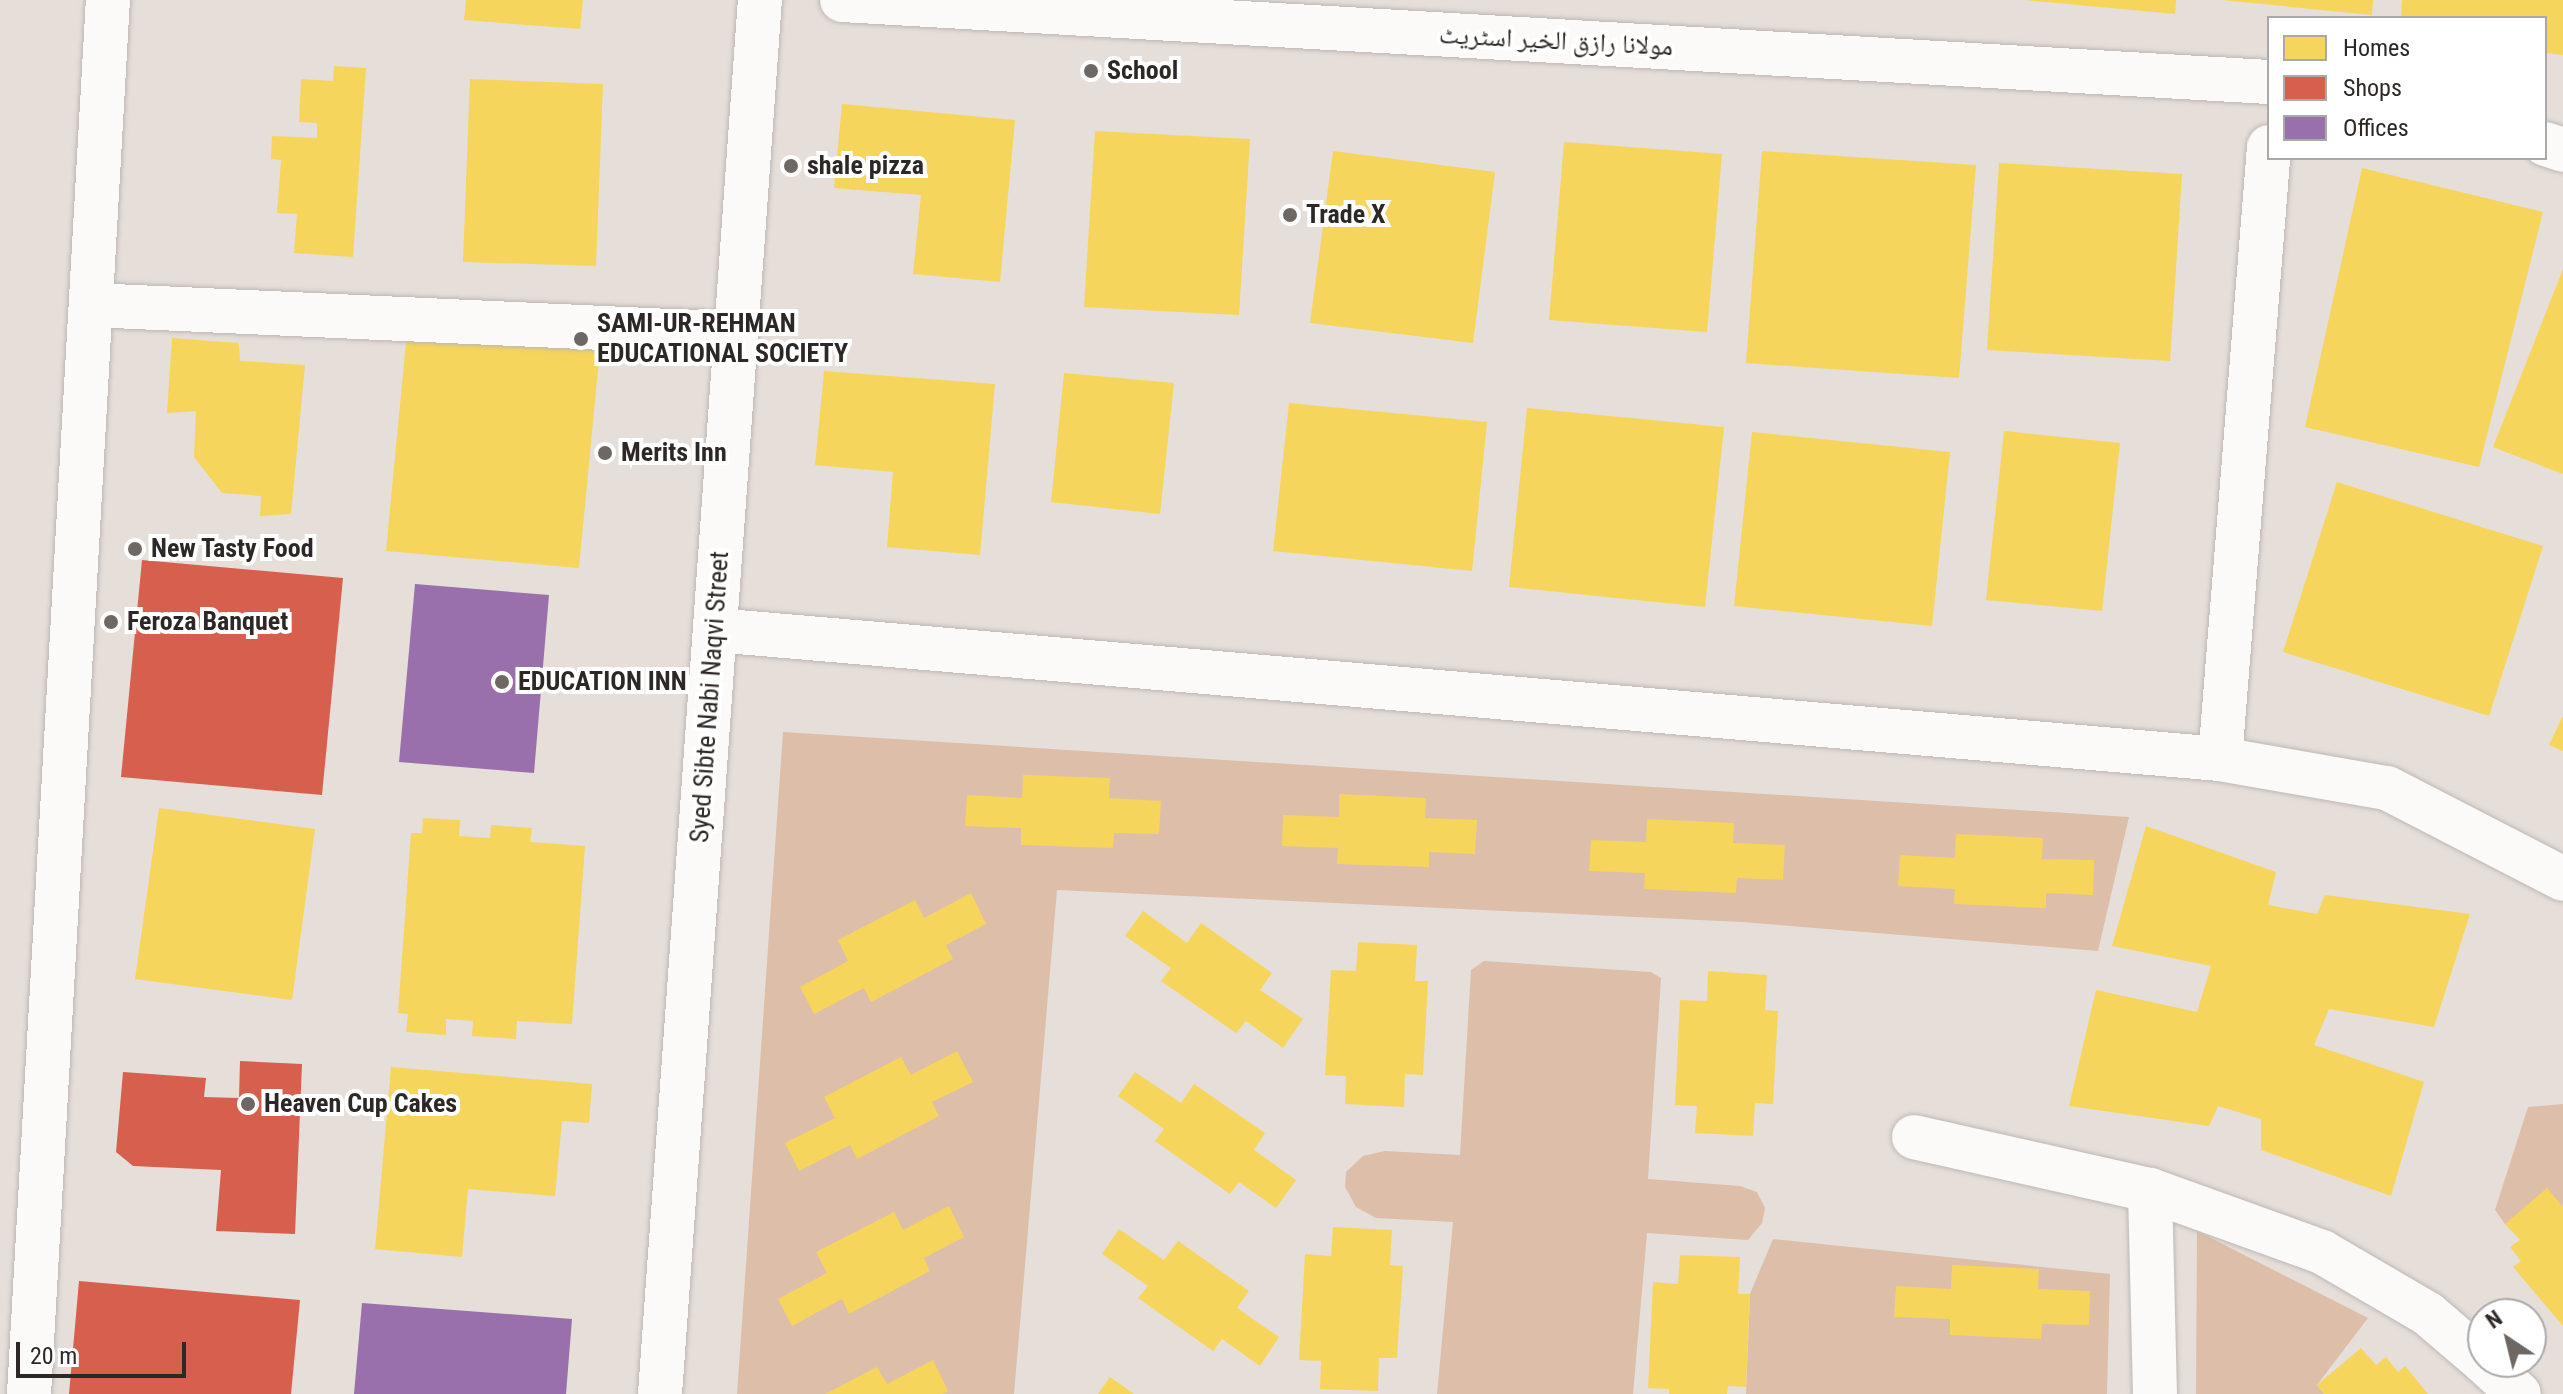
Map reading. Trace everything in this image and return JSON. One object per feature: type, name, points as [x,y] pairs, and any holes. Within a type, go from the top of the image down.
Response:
[{"type":"street","points":[[29,1394],[108,0]]},
{"type":"street","name":"Syed Sibte Nabi Naqvi Street","points":[[660,1394],[760,0]]},
{"type":"street","name":"مولانا رازق الخیر اسٹریٹ","points":[[842,0],[2267,82]]},
{"type":"street","points":[[2220,759],[2268,160]]},
{"type":"street","points":[[91,305],[736,334]]},
{"type":"street","points":[[715,630],[2220,759],[2387,788],[2563,879]]},
{"type":"street","points":[[1914,1137],[2150,1190],[2322,1252],[2428,1314],[2467,1348]]},
{"type":"street","points":[[2150,1190],[2155,1394]]},
{"type":"street","points":[[2501,1378],[2519,1394]]},
{"type":"shaded area","points":[[783,732],[2129,817],[2098,951],[1742,922],[1057,890],[1014,1394],[737,1394]]},
{"type":"shaded area","points":[[1484,961],[1651,972],[1661,978],[1648,1179],[1740,1186],[1757,1192],[1765,1208],[1762,1223],[1748,1240],[1647,1233],[1633,1394],[1437,1394],[1453,1222],[1376,1218],[1356,1207],[1345,1187],[1346,1172],[1363,1156],[1385,1151],[1460,1155],[1471,970]]},
{"type":"shaded area","points":[[2563,1104],[2563,1207],[2505,1224],[2495,1210],[2528,1107]]},
{"type":"shaded area","points":[[2197,1231],[2368,1318],[2317,1385],[2324,1394],[2196,1394]]},
{"type":"shaded area","points":[[1773,1239],[2110,1274],[2107,1394],[1746,1394],[1750,1294]]},
{"type":"building: Homes","points":[[466,0],[583,0],[580,29],[464,20]]},
{"type":"building: Homes","points":[[2025,0],[2176,0],[2175,14]]},
{"type":"building: Homes","points":[[2222,0],[2373,0],[2372,15]]},
{"type":"building: Homes","points":[[2402,0],[2563,0],[2563,55],[2547,53],[2547,16],[2401,16]]},
{"type":"building: Homes","points":[[334,66],[366,68],[353,257],[294,253],[297,214],[277,213],[281,160],[271,159],[272,136],[317,138],[317,123],[299,122],[301,79],[333,81]]},
{"type":"building: Homes","points":[[470,79],[603,84],[596,266],[463,262]]},
{"type":"building: Homes","points":[[842,104],[1015,120],[1000,282],[913,274],[921,195],[834,188]]},
{"type":"building: Homes","points":[[1095,131],[1250,139],[1239,315],[1084,307]]},
{"type":"building: Homes","points":[[1564,142],[1722,154],[1707,332],[1549,320]]},
{"type":"building: Homes","points":[[1333,151],[1495,172],[1473,343],[1310,323]]},
{"type":"building: Homes","points":[[1762,151],[1976,165],[1959,378],[1746,363]]},
{"type":"building: Homes","points":[[1999,163],[2182,174],[2170,361],[1987,350]]},
{"type":"building: Homes","points":[[2362,168],[2543,212],[2479,467],[2305,427]]},
{"type":"building: Homes","points":[[2563,269],[2563,474],[2493,447]]},
{"type":"building: Homes","points":[[407,332],[600,349],[579,568],[386,551]]},
{"type":"building: Homes","points":[[172,338],[239,343],[240,361],[305,365],[291,514],[260,516],[261,496],[222,493],[194,457],[196,411],[167,413]]},
{"type":"building: Homes","points":[[824,371],[995,384],[980,555],[887,547],[893,472],[815,465]]},
{"type":"building: Homes","points":[[1064,373],[1174,383],[1160,514],[1051,502]]},
{"type":"building: Homes","points":[[1289,403],[1487,422],[1472,571],[1273,551]]},
{"type":"building: Homes","points":[[1527,408],[1724,427],[1705,607],[1509,587]]},
{"type":"building: Homes","points":[[2004,431],[2120,443],[2102,611],[1986,600]]},
{"type":"building: Homes","points":[[1752,432],[1950,452],[1932,626],[1734,606]]},
{"type":"building: Homes","points":[[2337,482],[2543,546],[2489,716],[2283,652]]},
{"type":"building: Homes","points":[[2563,716],[2563,751],[2549,745]]},
{"type":"building: Homes","points":[[1023,775],[1110,778],[1109,798],[1161,801],[1159,834],[1114,833],[1113,848],[1021,845],[1021,828],[965,826],[967,795],[1022,798]]},
{"type":"building: Homes","points":[[1339,794],[1426,798],[1425,818],[1477,820],[1475,854],[1429,852],[1429,867],[1337,864],[1338,848],[1282,846],[1283,815],[1339,817]]},
{"type":"building: Homes","points":[[159,808],[315,829],[292,1000],[135,979]]},
{"type":"building: Homes","points":[[423,818],[460,820],[459,836],[490,838],[491,825],[532,828],[530,842],[585,846],[572,1024],[517,1021],[516,1039],[472,1036],[473,1021],[446,1019],[446,1035],[406,1032],[408,1014],[398,1013],[411,833],[422,833]]},
{"type":"building: Homes","points":[[1647,819],[1734,823],[1733,843],[1785,845],[1783,880],[1737,878],[1736,893],[1644,889],[1645,873],[1589,871],[1591,840],[1646,842]]},
{"type":"building: Homes","points":[[2146,826],[2276,872],[2268,905],[2317,914],[2325,895],[2470,914],[2434,1027],[2329,1009],[2314,1045],[2424,1082],[2391,1196],[2261,1150],[2261,1119],[2218,1106],[2209,1126],[2069,1106],[2096,990],[2197,1012],[2211,966],[2112,946]]},
{"type":"building: Homes","points":[[1956,834],[2043,838],[2042,859],[2094,860],[2093,895],[2046,893],[2046,908],[1954,904],[1955,889],[1898,886],[1900,855],[1955,858]]},
{"type":"building: Homes","points":[[971,893],[986,924],[946,945],[953,959],[871,1002],[864,988],[814,1014],[800,987],[848,961],[838,940],[915,900],[924,918]]},
{"type":"building: Homes","points":[[1143,911],[1187,943],[1201,923],[1272,973],[1260,990],[1303,1019],[1283,1048],[1246,1021],[1236,1033],[1161,981],[1171,968],[1125,936]]},
{"type":"building: Homes","points":[[1358,942],[1417,945],[1415,981],[1428,981],[1423,1075],[1405,1074],[1404,1107],[1345,1104],[1346,1076],[1325,1075],[1331,970],[1356,971]]},
{"type":"building: Homes","points":[[1708,971],[1767,975],[1765,1010],[1778,1011],[1773,1104],[1755,1103],[1753,1136],[1695,1133],[1697,1106],[1675,1105],[1680,1000],[1707,1001]]},
{"type":"building: Homes","points":[[957,1051],[973,1082],[932,1102],[939,1116],[857,1159],[850,1145],[799,1171],[785,1143],[835,1118],[824,1097],[901,1057],[911,1075]]},
{"type":"building: Homes","points":[[391,1067],[592,1084],[589,1123],[562,1121],[555,1196],[468,1189],[462,1257],[375,1249]]},
{"type":"building: Homes","points":[[1135,1072],[1181,1103],[1194,1084],[1265,1133],[1254,1150],[1296,1180],[1276,1208],[1239,1182],[1230,1194],[1155,1141],[1164,1129],[1118,1096]]},
{"type":"building: Homes","points":[[2547,1188],[2563,1207],[2563,1326],[2547,1307],[2547,1298],[2539,1298],[2513,1267],[2521,1261],[2510,1247],[2520,1240],[2505,1224]]},
{"type":"building: Homes","points":[[949,1206],[964,1237],[924,1258],[930,1271],[849,1314],[842,1299],[792,1326],[778,1299],[827,1273],[816,1252],[894,1212],[903,1230]]},
{"type":"building: Homes","points":[[1333,1227],[1392,1230],[1390,1265],[1403,1266],[1397,1358],[1379,1358],[1378,1391],[1320,1389],[1321,1361],[1299,1360],[1305,1254],[1331,1256]]},
{"type":"building: Homes","points":[[1119,1229],[1164,1260],[1178,1241],[1249,1291],[1237,1308],[1279,1337],[1260,1366],[1222,1339],[1213,1351],[1138,1298],[1148,1286],[1102,1254]]},
{"type":"building: Homes","points":[[1680,1255],[1740,1257],[1738,1294],[1750,1294],[1746,1387],[1728,1386],[1727,1394],[1669,1394],[1669,1389],[1648,1388],[1653,1282],[1678,1284]]},
{"type":"building: Homes","points":[[1952,1265],[2039,1269],[2038,1289],[2090,1291],[2089,1325],[2042,1324],[2041,1339],[1950,1335],[1950,1319],[1894,1317],[1896,1286],[1951,1289]]},
{"type":"building: Homes","points":[[2361,1348],[2376,1365],[2386,1357],[2398,1372],[2405,1366],[2428,1394],[2324,1394],[2317,1385]]},
{"type":"building: Homes","points":[[933,1360],[948,1391],[943,1394],[825,1394],[877,1367],[887,1384]]},
{"type":"building: Homes","points":[[1110,1377],[1134,1394],[1098,1394]]},
{"type":"building: Shops","points":[[142,560],[343,578],[322,795],[121,777]]},
{"type":"building: Shops","points":[[240,1061],[302,1064],[295,1234],[216,1231],[221,1170],[133,1166],[116,1152],[123,1072],[206,1078],[204,1097],[239,1098]]},
{"type":"building: Shops","points":[[79,1281],[300,1300],[291,1394],[69,1394]]},
{"type":"building: Offices","points":[[415,584],[549,595],[534,773],[399,762]]},
{"type":"building: Offices","points":[[362,1303],[572,1319],[566,1394],[354,1394]]},
{"type":"place","name":"School","points":[[1091,71]]},
{"type":"place","name":"shale pizza","points":[[791,166]]},
{"type":"place","name":"Trade X","points":[[1290,215]]},
{"type":"place","name":"SAMI-UR-REHMAN EDUCATIONAL SOCIETY","points":[[581,339]]},
{"type":"place","name":"Merits Inn","points":[[605,453]]},
{"type":"place","name":"New Tasty Food","points":[[135,549]]},
{"type":"place","name":"Feroza Banquet","points":[[111,622]]},
{"type":"place","name":"EDUCATION INN","points":[[502,682]]},
{"type":"place","name":"Heaven Cup Cakes","points":[[248,1104]]}]
